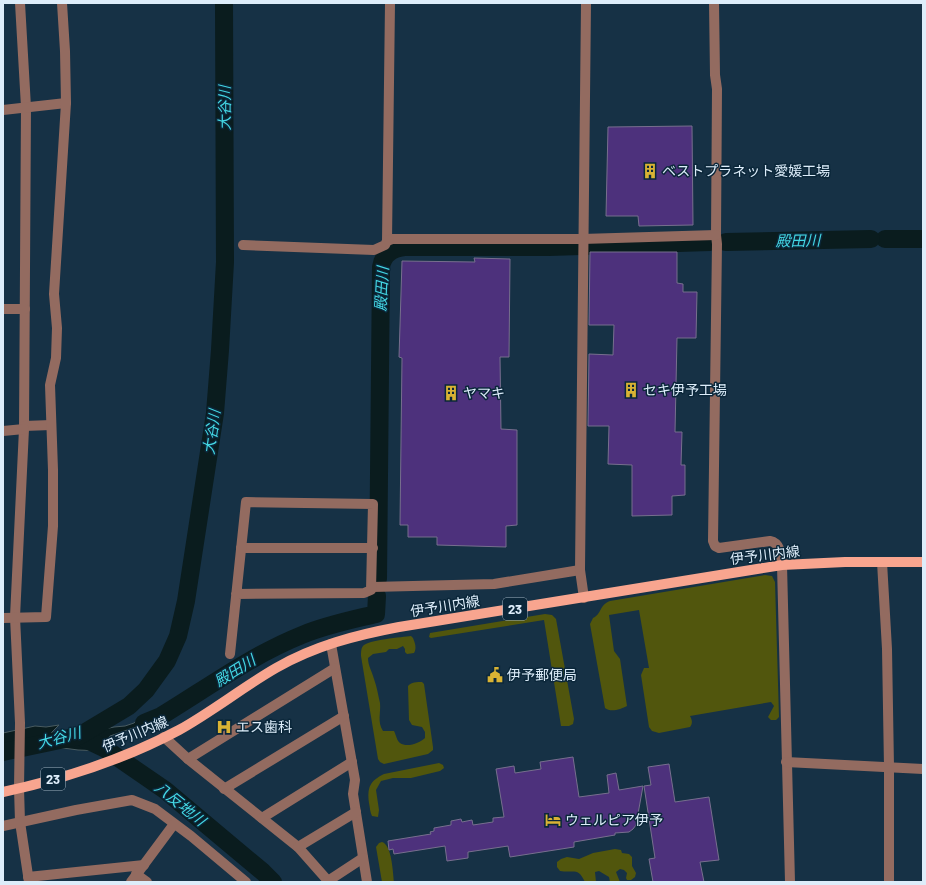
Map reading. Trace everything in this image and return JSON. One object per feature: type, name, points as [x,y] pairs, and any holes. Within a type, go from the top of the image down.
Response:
[{"type":"main road","name":"伊予川内線","points":[[3,792],[86,769],[134,751],[180,729],[276,668],[296,657],[354,636],[399,627],[782,565],[845,562],[923,562]]},
{"type":"street","points":[[20,3],[26,107],[25,309],[24,427],[15,617],[20,723],[20,822],[28,879],[144,865]]},
{"type":"street","points":[[3,618],[46,617],[53,526],[50,385],[56,358],[57,328],[54,294],[66,102],[62,3]]},
{"type":"street","points":[[243,245],[374,250],[385,246],[387,241],[390,3]]},
{"type":"street","points":[[584,598],[580,570],[582,239],[586,3]]},
{"type":"street","points":[[714,3],[715,75],[717,89],[717,244],[712,541],[715,546],[719,548],[774,542],[780,553],[782,565],[790,882]]},
{"type":"street","points":[[3,110],[66,102]]},
{"type":"street","points":[[387,241],[392,239],[582,239],[716,235]]},
{"type":"street","points":[[3,309],[25,309]]},
{"type":"street","points":[[3,431],[24,427],[52,425]]},
{"type":"street","points":[[230,654],[236,594],[246,502],[373,504],[371,590],[364,593],[236,594]]},
{"type":"street","points":[[241,548],[372,548]]},
{"type":"street","points":[[882,562],[887,649],[889,882]]},
{"type":"street","points":[[372,587],[494,584],[580,570]]},
{"type":"street","points":[[331,644],[356,780],[353,794],[367,882]]},
{"type":"street","points":[[188,759],[335,668]]},
{"type":"street","points":[[224,789],[344,716]]},
{"type":"street","points":[[164,737],[224,789],[298,847],[329,881],[363,858]]},
{"type":"street","points":[[262,818],[352,762]]},
{"type":"street","points":[[786,762],[923,769]]},
{"type":"street","points":[[3,826],[120,801],[132,800],[155,809],[246,882]]},
{"type":"street","points":[[298,847],[356,812]]},
{"type":"street","points":[[147,882],[134,878],[174,824]]},
{"type":"green space","points":[[765,575],[772,576],[775,582],[779,717],[776,720],[771,720],[768,717],[774,706],[771,702],[690,716],[692,724],[690,727],[659,733],[652,731],[649,727],[641,675],[644,668],[649,668],[639,610],[609,615],[614,651],[620,659],[627,706],[613,710],[605,708],[590,624],[593,618],[606,603],[610,601]]},
{"type":"green space","points":[[545,614],[552,615],[556,619],[574,719],[573,724],[569,726],[561,726],[544,620],[431,638],[429,637],[430,633]]},
{"type":"green space","points":[[411,636],[415,646],[414,653],[407,654],[403,646],[397,649],[389,649],[386,652],[373,654],[368,658],[380,703],[380,724],[383,731],[394,731],[398,741],[406,745],[420,742],[425,738],[425,732],[422,727],[412,725],[409,720],[408,686],[412,683],[422,682],[424,684],[433,750],[428,754],[384,764],[378,759],[361,649],[363,646],[371,642]]},
{"type":"green space","points":[[439,763],[443,765],[444,768],[440,771],[411,778],[393,778],[381,781],[376,790],[379,810],[378,817],[372,816],[369,803],[369,789],[370,785],[375,779],[384,774]]},
{"type":"green space","points":[[382,842],[388,848],[390,854],[394,882],[382,882],[376,847]]},
{"type":"green space","points":[[615,849],[621,850],[622,853],[629,854],[632,857],[632,866],[636,873],[635,877],[631,880],[627,880],[627,873],[620,869],[616,872],[620,882],[610,882],[609,877],[599,871],[595,872],[596,882],[585,882],[583,877],[578,872],[560,871],[557,867],[557,862],[567,857],[579,859],[593,853]]},
{"type":"water","points":[[166,711],[168,715],[162,718],[110,736],[106,742],[108,746],[113,748],[104,751],[78,750],[24,744],[13,747],[3,746],[3,733],[35,726],[46,727],[59,725],[51,733],[91,732],[125,726],[134,723],[143,715],[144,720]]},
{"type":"building","name":"ベストプラネット愛媛工場","points":[[692,126],[693,225],[639,226],[638,216],[606,216],[608,127]]},
{"type":"building","name":"セキ伊予工場","points":[[590,252],[677,252],[677,283],[683,284],[683,292],[697,292],[696,338],[677,338],[675,432],[682,432],[681,465],[685,465],[685,495],[672,496],[672,515],[632,516],[632,465],[608,464],[609,426],[588,426],[589,354],[613,355],[614,325],[589,325]]},
{"type":"building","name":"ヤマキ","points":[[474,258],[510,259],[509,357],[500,357],[501,429],[517,430],[517,525],[506,526],[506,547],[437,545],[437,537],[408,537],[408,525],[400,525],[402,358],[399,357],[402,261],[475,262]]},
{"type":"building","name":"ウェルピア伊予","points":[[573,757],[579,797],[609,793],[607,775],[616,773],[619,790],[643,786],[636,825],[633,829],[629,832],[615,833],[615,835],[574,842],[574,847],[510,857],[508,846],[468,852],[468,858],[447,861],[445,846],[394,854],[393,849],[389,850],[388,841],[431,834],[430,832],[434,831],[434,828],[451,825],[451,821],[461,819],[462,822],[472,820],[473,825],[493,822],[493,818],[504,817],[496,769],[514,766],[515,773],[541,769],[540,762]]},
{"type":"building","points":[[669,764],[675,802],[709,797],[719,860],[700,862],[704,882],[653,882],[649,859],[655,858],[644,786],[651,785],[648,767]]},
{"type":"waterway","name":"大谷川","points":[[3,752],[79,736],[129,706],[146,690],[167,661],[178,636],[186,601],[215,413],[220,350],[225,262],[224,3]]},
{"type":"waterway","name":"殿田川","points":[[726,242],[871,239]]},
{"type":"waterway","name":"殿田川","points":[[885,239],[923,239]]},
{"type":"waterway","name":"殿田川","points":[[378,579],[381,267],[386,255],[392,250],[405,247],[549,247],[710,242]]},
{"type":"waterway","name":"殿田川","points":[[144,723],[161,716],[230,672],[283,643],[320,628],[376,614],[377,596]]},
{"type":"waterway","name":"八反地川","points":[[85,739],[104,748],[165,790],[273,882]]},
{"type":"place","name":"ベストプラネット愛媛工場","points":[[650,171]]},
{"type":"place","name":"セキ伊予工場","points":[[631,390]]},
{"type":"place","name":"ヤマキ","points":[[451,393]]},
{"type":"place","name":"伊予郵便局","points":[[495,675]]},
{"type":"place","name":"エス歯科","points":[[224,727]]},
{"type":"place","name":"ウェルピア伊予","points":[[553,820]]}]
